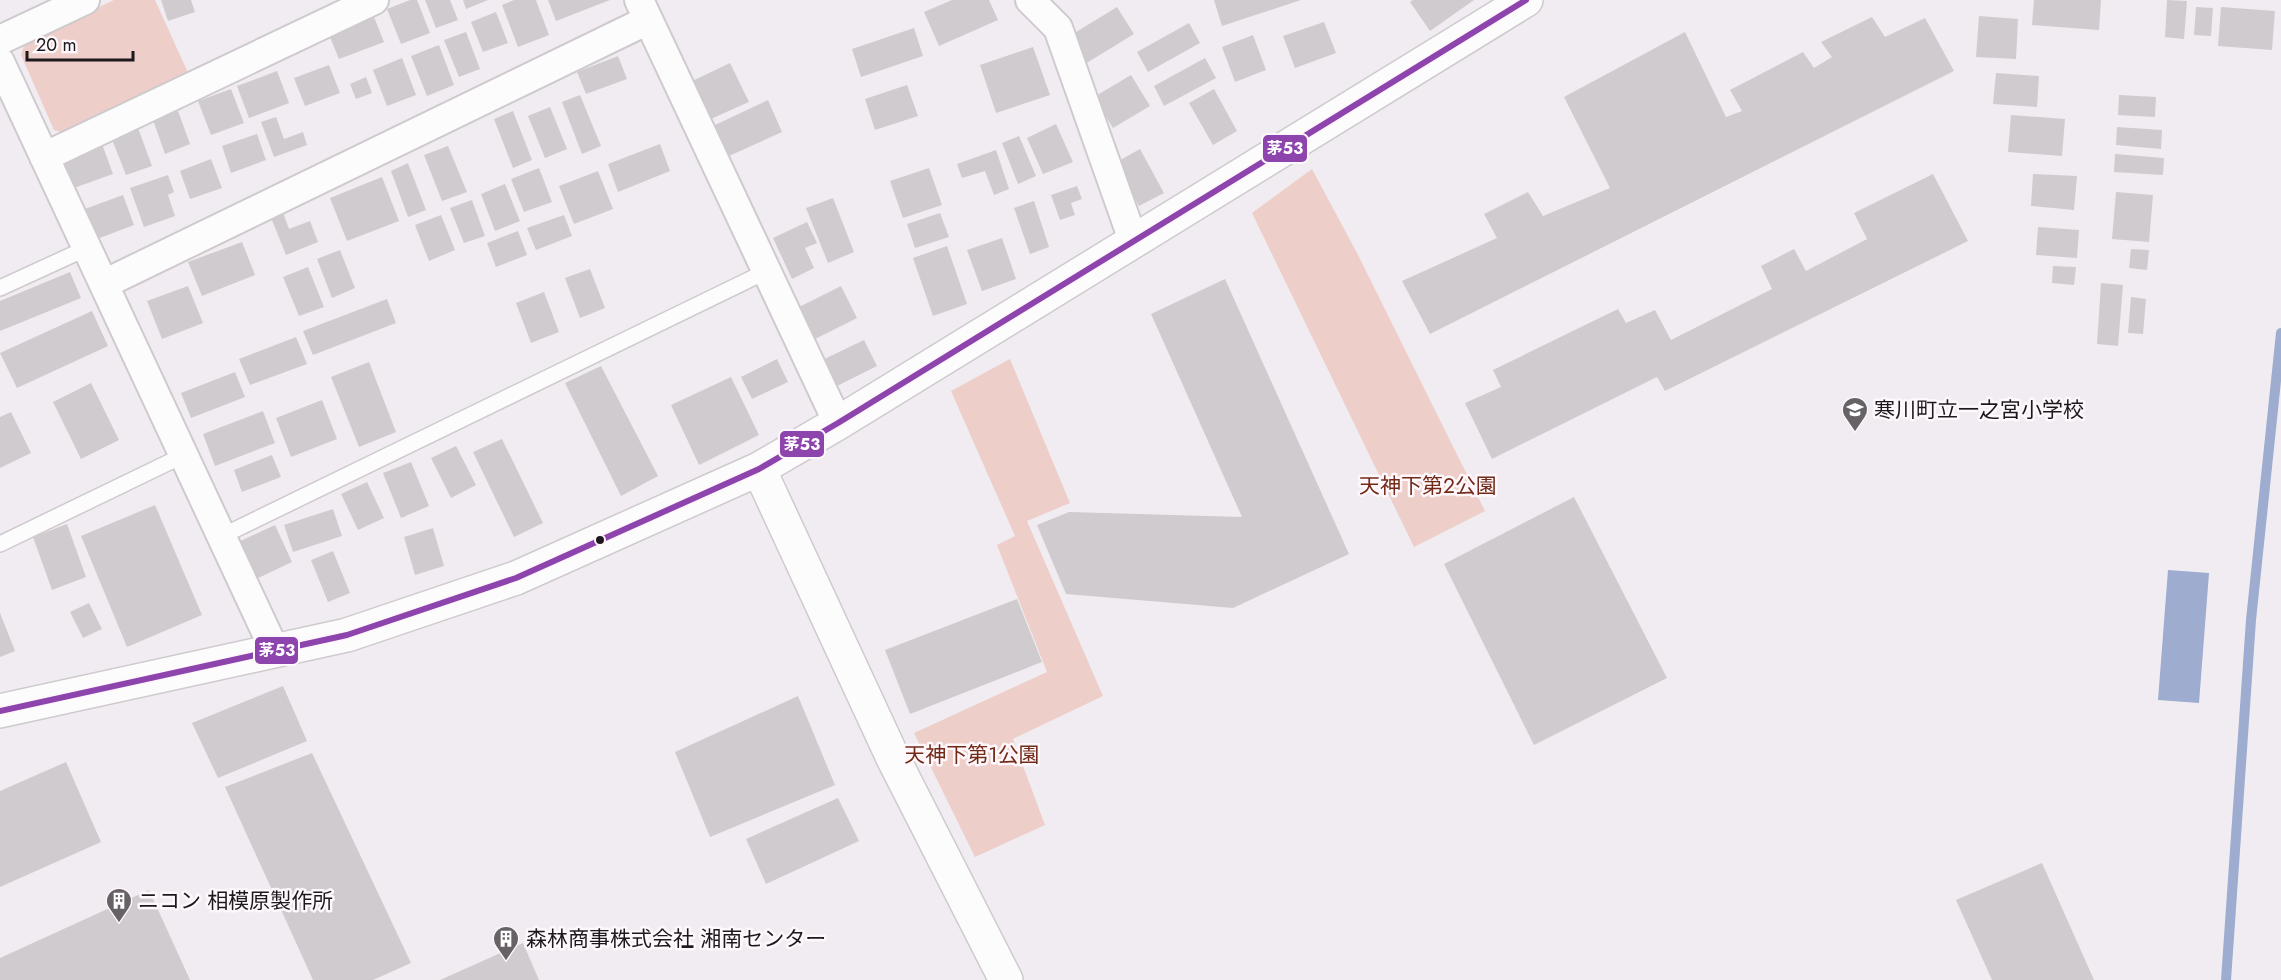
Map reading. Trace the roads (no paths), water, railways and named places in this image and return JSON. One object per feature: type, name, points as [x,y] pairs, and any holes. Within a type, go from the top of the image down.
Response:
[{"type":"street","points":[[0,40],[85,0]]},
{"type":"street","points":[[44,157],[374,0]]},
{"type":"street","points":[[1030,0],[1058,28],[1133,240]]},
{"type":"street","points":[[0,711],[347,635],[516,578],[759,469],[838,423],[1515,3]]},
{"type":"street","points":[[104,284],[643,10],[838,423]]},
{"type":"street","points":[[0,62],[275,651]]},
{"type":"street","points":[[759,469],[893,758],[1006,980]]},
{"type":"lane","points":[[0,288],[87,248]]},
{"type":"lane","points":[[222,536],[767,271]]},
{"type":"lane","points":[[0,544],[184,455]]},
{"type":"water","points":[[2168,570],[2209,573],[2199,703],[2158,700]]},
{"type":"waterway","points":[[2226,980],[2251,620],[2281,333]]},
{"type":"place","name":"寒川町立一之宮小学校","points":[[1855,433]]},
{"type":"place","name":"ニコン 相模原製作所","points":[[119,924]]},
{"type":"place","name":"森林商事株式会社 湘南センター","points":[[506,962]]},
{"type":"park label","name":"天神下第2公園","points":[[1428,486]]},
{"type":"park label","name":"天神下第1公園","points":[[972,755]]}]
